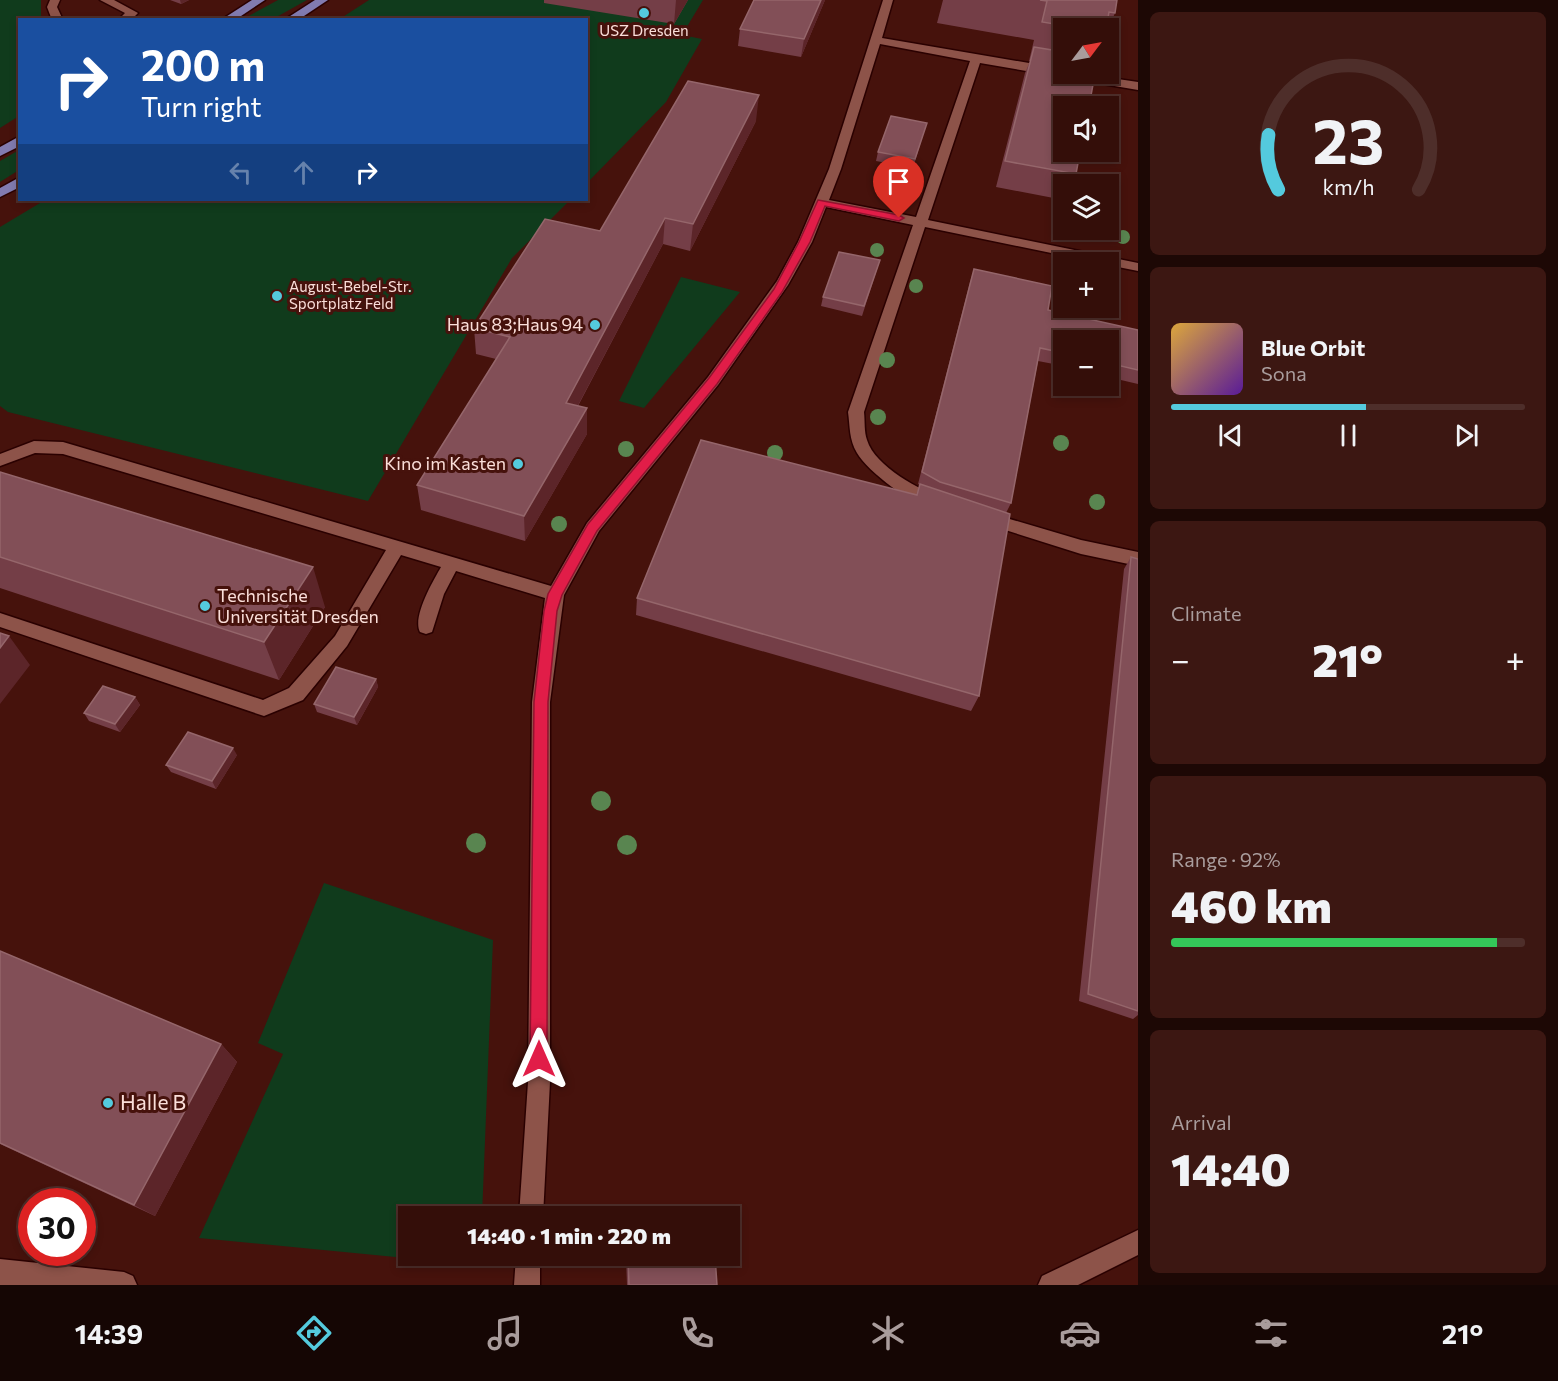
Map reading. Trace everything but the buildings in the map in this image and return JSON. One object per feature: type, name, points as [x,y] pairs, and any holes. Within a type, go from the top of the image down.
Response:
[{"type":"main road","points":[[229,18],[260,0]]},
{"type":"main road","points":[[292,18],[323,0]]},
{"type":"main road","points":[[0,152],[18,141]]},
{"type":"main road","points":[[0,193],[18,182]]},
{"type":"street","points":[[55,0],[52,7],[57,18]]},
{"type":"street","points":[[105,0],[133,14],[126,18]]},
{"type":"street","points":[[532,1206],[539,1082],[541,702],[555,594],[593,527],[713,381],[778,290],[805,242],[835,169],[888,0]]},
{"type":"street","points":[[876,40],[1053,71]]},
{"type":"street","points":[[950,507],[928,500],[884,475],[859,443],[856,412],[976,58]]},
{"type":"street","points":[[1119,83],[1138,86]]},
{"type":"street","points":[[822,202],[1138,267]]},
{"type":"street","points":[[0,460],[34,447],[63,448],[555,594]]},
{"type":"street","points":[[972,514],[1081,547],[1138,560]]},
{"type":"street","points":[[0,620],[264,708],[296,694],[341,641],[397,547]]},
{"type":"street","points":[[426,627],[438,586],[452,563]]},
{"type":"street","points":[[1051,1285],[1138,1242]]},
{"type":"street","points":[[527,1285],[528,1266]]},
{"type":"street","points":[[0,1272],[87,1283],[124,1285]]},
{"type":"green space","points":[[0,0],[41,0],[41,18],[18,18],[18,117],[0,128]]},
{"type":"green space","points":[[278,0],[307,0],[275,18],[245,18]]},
{"type":"green space","points":[[369,0],[703,0],[682,35],[702,39],[666,102],[588,182],[588,18],[341,18]]},
{"type":"green space","points":[[18,151],[18,171],[0,182],[0,161]]},
{"type":"green space","points":[[43,201],[569,201],[512,258],[368,501],[8,412],[0,406],[0,227]]},
{"type":"green space","points":[[681,277],[740,292],[644,408],[619,401]]},
{"type":"green space","points":[[324,883],[493,940],[482,1206],[398,1206],[398,1257],[199,1238],[283,1054],[258,1043]]},
{"type":"place","name":"USZ Dresden","points":[[644,13]]},
{"type":"place","name":"August-Bebel-Str. Sportplatz Feld","points":[[277,296]]},
{"type":"place","name":"Haus 83;Haus 94","points":[[595,325]]},
{"type":"place","name":"Kino im Kasten","points":[[518,464]]},
{"type":"place","name":"Technische Universität Dresden","points":[[205,606]]},
{"type":"place","name":"Halle B","points":[[108,1103]]},
{"type":"route","points":[[539,1059],[541,702],[555,594],[593,527],[713,381],[778,290],[805,242],[822,202],[899,218]]}]
